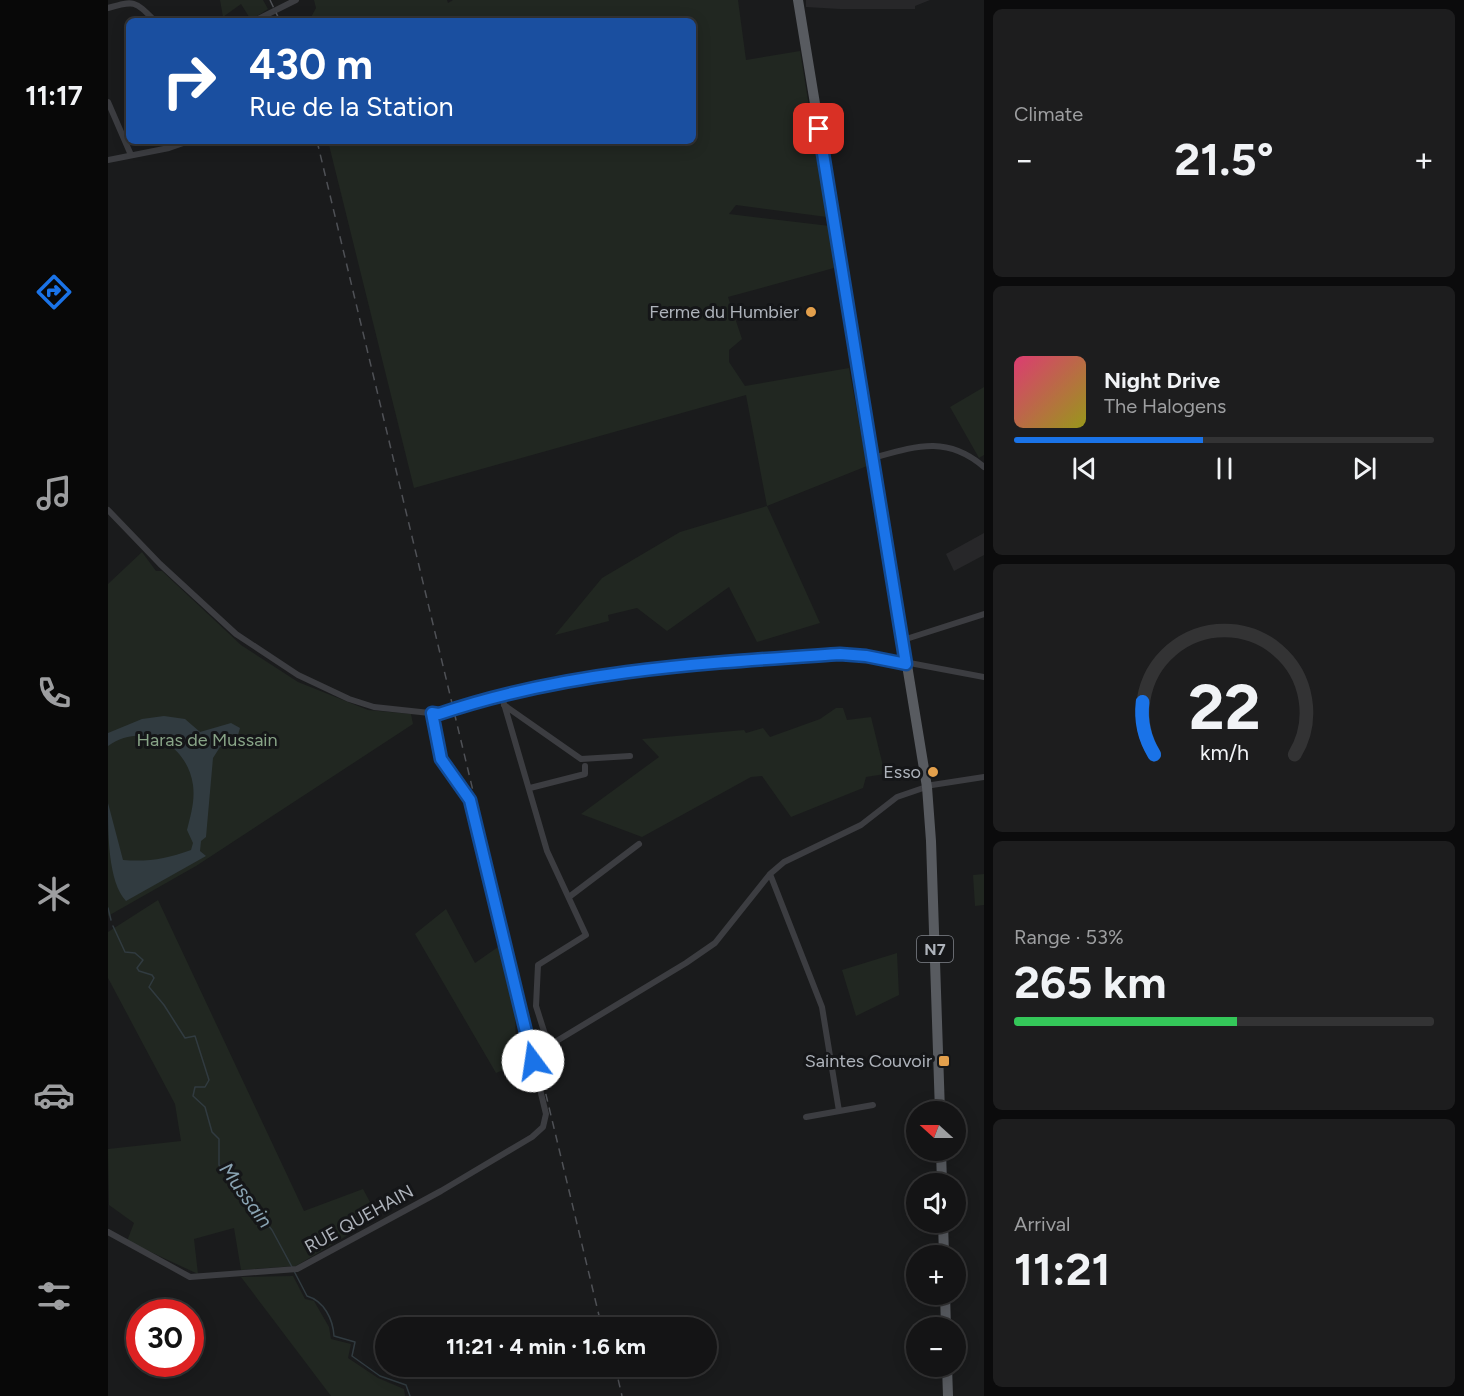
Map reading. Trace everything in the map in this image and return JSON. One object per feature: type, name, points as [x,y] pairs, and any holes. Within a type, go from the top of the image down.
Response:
[{"type":"main road","name":"N7","points":[[798,0],[927,787],[932,841],[940,1101]]},
{"type":"main road","points":[[947,1377],[948,1396]]},
{"type":"street","points":[[260,18],[296,0]]},
{"type":"street","points":[[108,8],[129,1],[136,2],[152,18]]},
{"type":"street","points":[[108,102],[126,143]]},
{"type":"street","points":[[126,144],[131,155]]},
{"type":"street","points":[[108,160],[180,144]]},
{"type":"street","points":[[873,458],[910,448],[946,446],[960,449],[984,467]]},
{"type":"street","points":[[108,510],[160,564],[222,622],[284,667],[348,699],[374,707],[432,713],[503,700],[618,672],[840,654],[877,657],[984,677]]},
{"type":"street","points":[[903,640],[984,614]]},
{"type":"street","points":[[503,700],[580,759],[630,756]]},
{"type":"street","points":[[503,700],[547,851],[586,935],[538,965],[536,1006],[547,1048],[687,963],[715,943],[770,874],[784,862],[861,825],[897,797],[927,787],[984,777]]},
{"type":"street","name":"RUE QUEHAIN","points":[[108,1232],[190,1277],[295,1270],[441,1191],[540,1132],[546,1122],[546,1114],[470,800],[441,759],[432,713]]},
{"type":"street","points":[[530,788],[585,774],[585,766]]},
{"type":"street","points":[[569,897],[639,844]]},
{"type":"street","points":[[770,874],[822,1007],[839,1111]]},
{"type":"street","points":[[806,1118],[873,1105]]},
{"type":"shaded area","points":[[806,0],[930,0],[915,6],[915,9],[840,9],[806,7]]},
{"type":"shaded area","points":[[984,533],[984,555],[954,571],[946,554]]},
{"type":"shaded area","points":[[164,716],[185,719],[200,732],[231,723],[240,728],[238,735],[229,734],[229,748],[220,747],[213,758],[206,837],[201,841],[200,851],[206,856],[126,901],[120,893],[112,870],[108,803],[123,860],[141,861],[165,858],[191,850],[193,843],[187,830],[193,802],[193,785],[189,770],[182,758],[161,740],[149,736],[121,739],[108,746],[108,733],[142,719]]},
{"type":"green space","points":[[220,0],[263,0],[268,9],[254,18],[250,18],[241,4],[223,17]]},
{"type":"green space","points":[[314,0],[447,0],[448,3],[453,0],[738,0],[746,60],[800,51],[827,217],[736,205],[729,214],[830,226],[834,268],[728,297],[742,339],[729,350],[729,362],[745,386],[849,368],[867,466],[767,506],[746,395],[414,488],[329,144],[696,144],[696,18],[311,18],[316,8]]},
{"type":"green space","points":[[984,387],[984,455],[979,458],[950,407]]},
{"type":"green space","points":[[767,506],[820,623],[757,642],[729,587],[667,631],[637,608],[608,615],[609,621],[555,635],[602,578],[680,532]]},
{"type":"green space","name":"Haras de Mussain","points":[[142,552],[156,571],[162,571],[241,645],[298,682],[368,710],[411,714],[413,724],[196,866],[108,916],[108,584]]},
{"type":"green space","points":[[836,708],[843,708],[847,720],[871,717],[885,774],[866,777],[863,788],[791,817],[762,776],[751,777],[642,837],[581,814],[659,757],[642,739],[744,730],[746,733],[763,728],[770,737],[820,719]]},
{"type":"green space","points":[[984,874],[984,905],[975,906],[973,875]]},
{"type":"green space","points":[[158,900],[304,1211],[363,1189],[378,1217],[296,1266],[241,1270],[234,1228],[194,1239],[198,1274],[127,1241],[134,1223],[109,1205],[108,1149],[181,1141],[175,1104],[108,978],[108,932]]},
{"type":"green space","points":[[446,909],[475,963],[498,947],[515,1004],[516,1050],[519,1057],[529,1059],[496,1073],[415,934]]},
{"type":"green space","points":[[897,953],[899,995],[856,1016],[842,970]]},
{"type":"green space","points":[[293,1276],[305,1299],[314,1301],[329,1327],[331,1339],[351,1344],[348,1358],[375,1377],[404,1389],[405,1396],[331,1396],[241,1277]]},
{"type":"waterway","name":"Mussain","points":[[108,908],[111,920]]},
{"type":"waterway","name":"Mussain","points":[[113,926],[125,952],[135,953],[143,960],[137,968],[139,971],[152,975],[154,978],[149,987],[164,1005],[185,1038],[195,1036],[209,1080],[205,1087],[195,1087],[193,1096],[205,1107],[212,1132],[219,1139],[219,1165],[272,1230],[292,1267]]},
{"type":"waterway","name":"Mussain","points":[[294,1271],[307,1296],[323,1306],[332,1323],[334,1336],[355,1342],[352,1356],[380,1376],[406,1385],[410,1396]]},
{"type":"railway","points":[[270,0],[279,18]]},
{"type":"railway","points":[[318,144],[599,1317]]},
{"type":"railway","points":[[618,1377],[622,1396]]},
{"type":"place","name":"Ferme du Humbier","points":[[811,312]]},
{"type":"place","name":"Esso","points":[[933,772]]},
{"type":"place","name":"Saintes Couvoir","points":[[944,1061]]},
{"type":"route","points":[[533,1061],[470,800],[441,759],[432,713],[439,714],[562,682],[618,672],[840,654],[866,656],[906,664],[819,129]]}]
